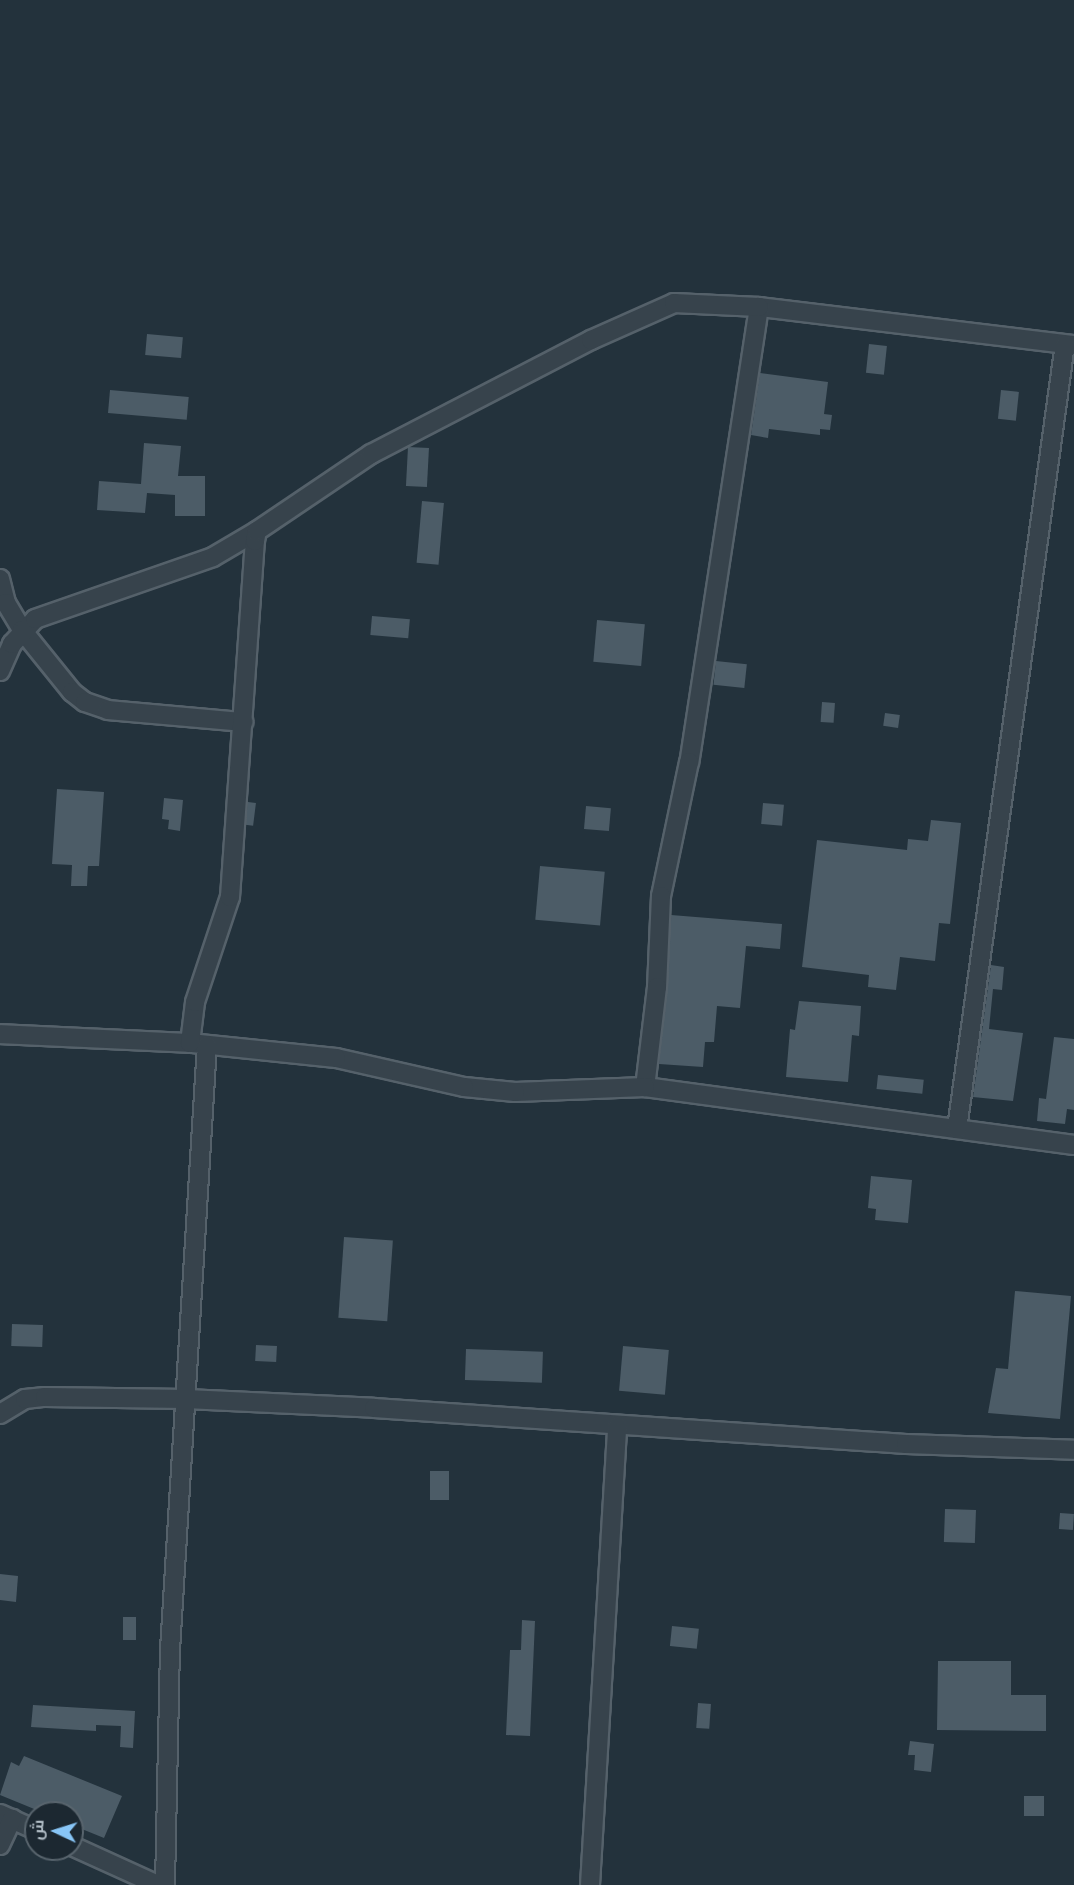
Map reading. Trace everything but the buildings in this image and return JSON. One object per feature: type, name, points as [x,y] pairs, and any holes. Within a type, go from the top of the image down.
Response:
[{"type":"street","points":[[0,671],[22,630],[64,607],[213,557],[257,531],[371,454],[652,312],[687,301],[759,307],[1070,345],[957,1129]]},
{"type":"street","points":[[645,1088],[657,987],[661,896],[691,752],[759,307]]},
{"type":"street","points":[[165,1885],[170,1650],[186,1399],[199,1044],[195,1002],[230,897],[249,603],[257,531]]},
{"type":"street","points":[[0,579],[6,603],[22,630],[72,692],[96,707],[243,722]]},
{"type":"street","points":[[0,1034],[199,1044],[336,1058],[464,1087],[515,1092],[645,1088],[1074,1145]]},
{"type":"street","points":[[0,1414],[25,1399],[45,1397],[186,1399],[617,1426],[1074,1450]]},
{"type":"street","points":[[590,1885],[617,1426]]},
{"type":"street","points":[[0,1845],[6,1816],[24,1824]]},
{"type":"street","points":[[84,1851],[158,1885]]}]
